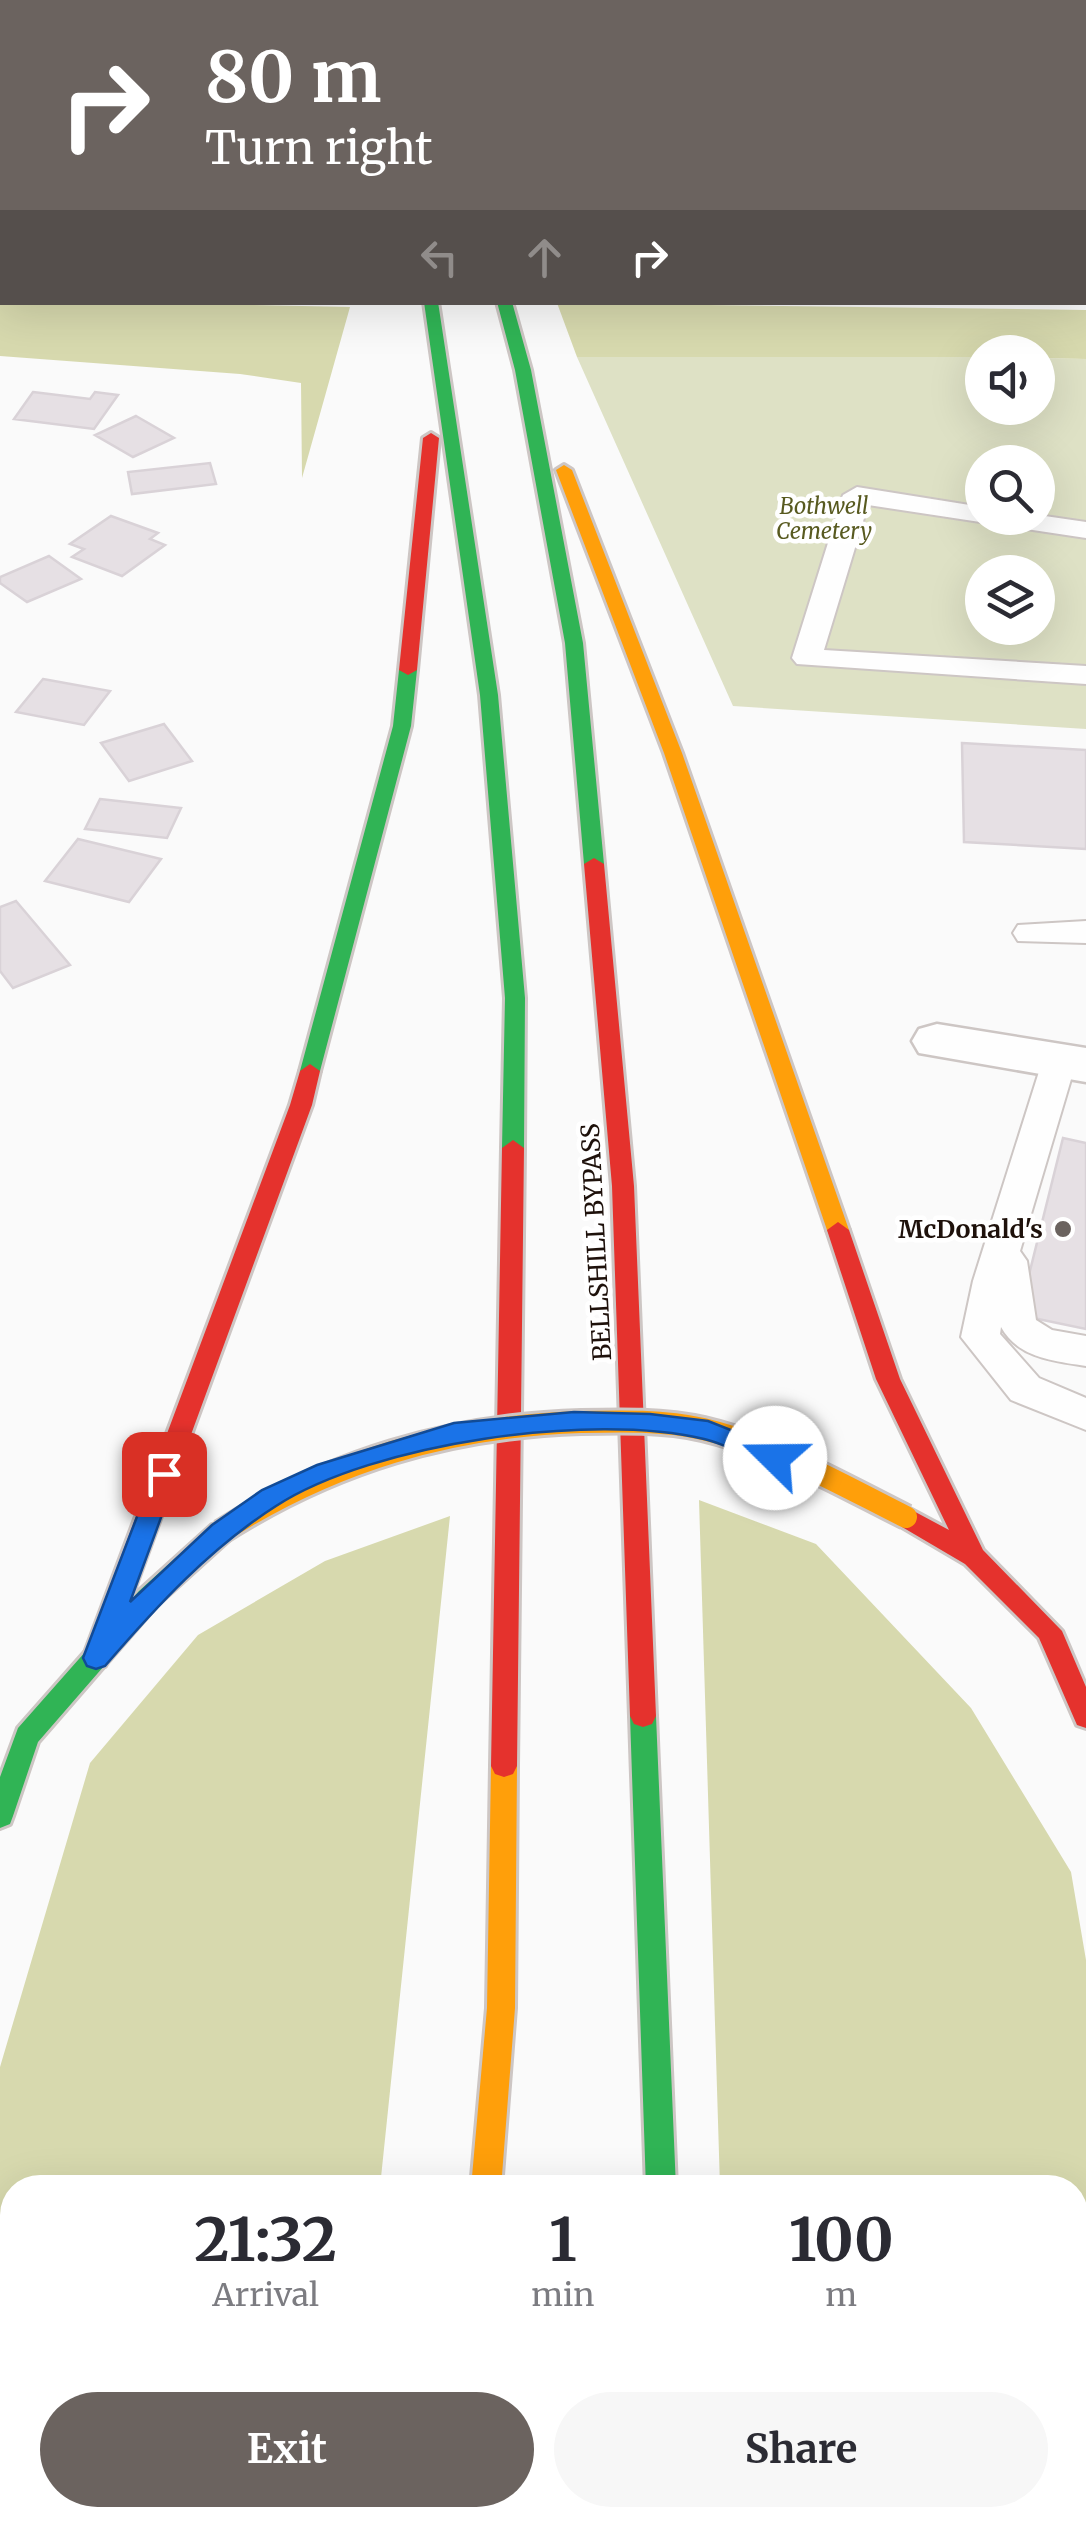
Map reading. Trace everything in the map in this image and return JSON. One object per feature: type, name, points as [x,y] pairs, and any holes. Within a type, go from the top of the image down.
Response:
[{"type":"main road","points":[[431,305],[489,695],[515,998],[501,1988],[487,2175]]},
{"type":"main road","name":"BELLSHILL BYPASS","points":[[505,305],[520,363],[574,643],[623,1186],[661,2175]]},
{"type":"main road","points":[[96,1658],[301,1106],[387,783],[402,726],[439,357]]},
{"type":"main road","points":[[520,363],[636,646],[732,914],[888,1379],[974,1558]]},
{"type":"main road","points":[[0,1779],[27,1736],[148,1598],[221,1532],[270,1497],[326,1472],[454,1432],[574,1421],[650,1423],[708,1430],[906,1516],[974,1558],[1049,1630],[1086,1647]]},
{"type":"main road","points":[[1049,1630],[1086,1717]]},
{"type":"main road","points":[[0,1816],[27,1736]]},
{"type":"street","points":[[937,1042],[1073,1062]]},
{"type":"lane","points":[[965,511],[857,495],[807,658],[1086,675]]},
{"type":"lane","points":[[1055,526],[1086,530]]},
{"type":"lane","points":[[1030,933],[1086,932]]},
{"type":"lane","points":[[1073,1062],[1006,1240],[980,1337],[1025,1389],[1086,1415]]},
{"type":"lane","points":[[1006,1240],[1014,1317],[1024,1336],[1059,1366],[1086,1376]]},
{"type":"lane","points":[[1024,1336],[1049,1346],[1086,1351]]},
{"type":"green space","points":[[0,305],[350,307],[302,478],[301,383],[240,374],[0,356]]},
{"type":"green space","points":[[558,305],[1086,310],[1086,359],[1055,358],[1055,335],[965,335],[965,357],[577,357]]},
{"type":"green space","name":"Bothwell Cemetery","points":[[577,357],[965,357],[965,425],[1055,425],[1055,358],[1086,359],[1086,729],[733,706]]},
{"type":"green space","points":[[699,1500],[816,1544],[971,1708],[1071,1872],[1086,1960],[1086,2175],[720,2175]]},
{"type":"green space","points":[[450,1516],[381,2175],[0,2175],[0,2067],[90,1763],[198,1635],[325,1561]]},
{"type":"building","points":[[33,392],[90,399],[95,392],[118,395],[94,429],[14,419]]},
{"type":"building","points":[[136,416],[174,438],[133,457],[95,435]]},
{"type":"building","points":[[210,463],[216,484],[132,494],[128,472]]},
{"type":"building","points":[[111,516],[158,533],[150,539],[165,545],[122,576],[72,557],[84,549],[70,544]]},
{"type":"building","points":[[49,556],[81,579],[27,602],[0,583],[0,577]]},
{"type":"building","points":[[43,679],[110,691],[84,725],[16,712]]},
{"type":"building","points":[[164,724],[192,761],[129,781],[101,743]]},
{"type":"building","points":[[962,743],[1086,750],[1086,849],[964,842]]},
{"type":"building","points":[[100,799],[181,808],[167,838],[85,829]]},
{"type":"building","points":[[78,839],[161,859],[129,902],[45,881]]},
{"type":"building","points":[[16,901],[70,965],[13,988],[0,971],[0,907]]},
{"type":"building","name":"McDonald's","points":[[1063,1138],[1086,1143],[1086,1329],[1019,1315]]},
{"type":"traffic: fast","points":[[431,305],[489,695],[515,998],[513,1148]]},
{"type":"traffic: fast","points":[[505,305],[523,370],[574,643],[594,864]]},
{"type":"traffic: fast","points":[[310,1071],[402,726],[408,670]]},
{"type":"traffic: fast","points":[[0,1816],[27,1736],[148,1598],[221,1532]]},
{"type":"traffic: fast","points":[[643,1716],[661,2175]]},
{"type":"traffic: slow","points":[[564,470],[673,753],[838,1230]]},
{"type":"traffic: slow","points":[[221,1532],[308,1481],[353,1462],[447,1436],[545,1423],[649,1422],[703,1429],[806,1467],[906,1517]]},
{"type":"traffic: slow","points":[[487,2175],[501,2008],[504,1766]]},
{"type":"traffic: jam","points":[[408,670],[431,438]]},
{"type":"traffic: jam","points":[[594,864],[623,1186],[643,1716]]},
{"type":"traffic: jam","points":[[96,1658],[301,1105],[310,1071]]},
{"type":"traffic: jam","points":[[504,1766],[513,1148]]},
{"type":"traffic: jam","points":[[838,1230],[888,1379],[974,1557]]},
{"type":"traffic: jam","points":[[906,1517],[974,1557],[1049,1631],[1086,1717]]},
{"type":"place","name":"McDonald's","points":[[1063,1229]]},
{"type":"route","points":[[164,1474],[96,1658],[148,1598],[221,1532],[270,1497],[326,1472],[424,1440],[454,1432],[574,1421],[650,1423],[708,1430],[775,1458]]}]
